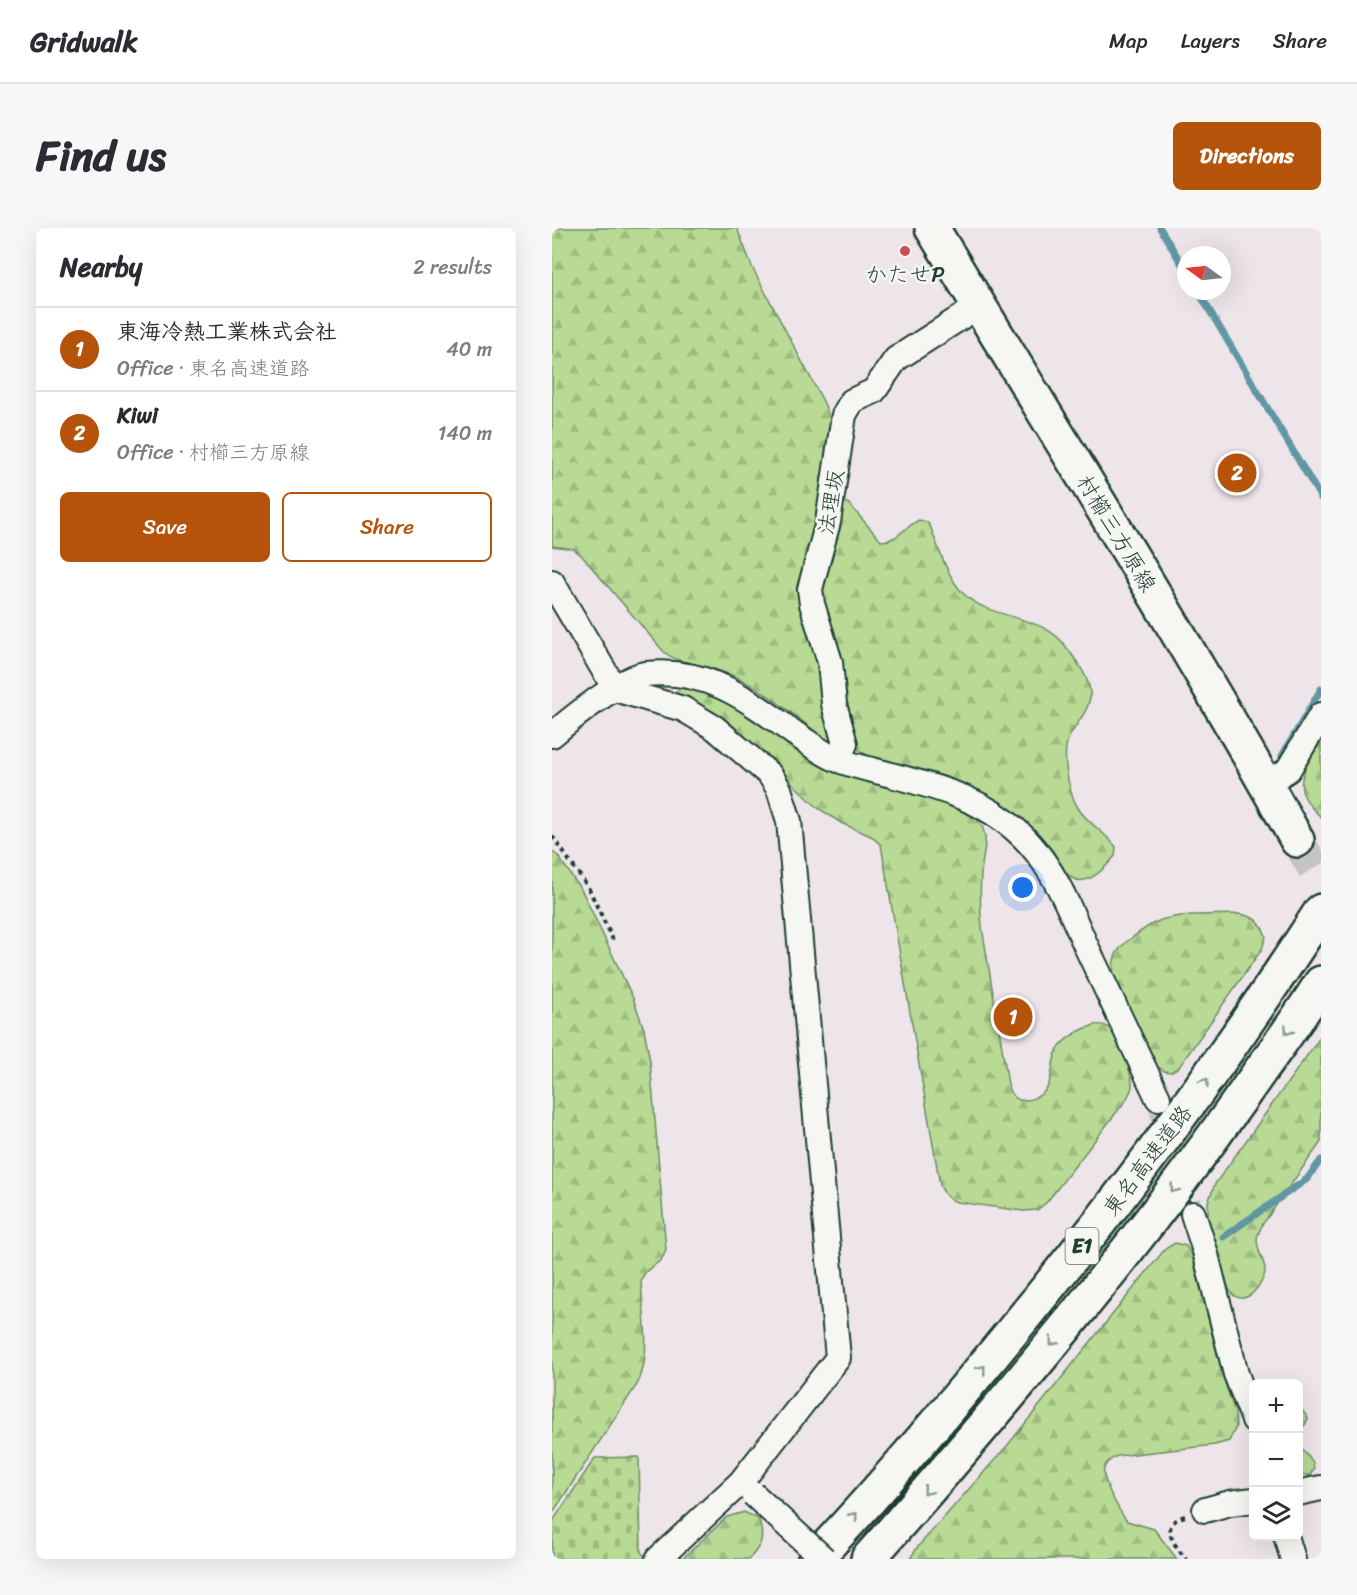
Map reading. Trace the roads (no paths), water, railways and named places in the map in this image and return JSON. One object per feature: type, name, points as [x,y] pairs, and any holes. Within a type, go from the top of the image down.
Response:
[{"type":"main road","name":"村櫛三方原線","points":[[932,228],[1073,458],[1297,840]]},
{"type":"main road","name":"東名高速道路","points":[[815,1559],[955,1403],[1073,1257],[1173,1128],[1280,975],[1321,911]]},
{"type":"main road","name":"東名高速道路","points":[[868,1559],[985,1426],[1096,1290],[1203,1152],[1321,983]]},
{"type":"street","name":"法理坂","points":[[838,760],[845,744],[834,704],[830,662],[812,604],[810,590],[828,522],[844,415],[852,401],[874,391],[896,359],[980,305]]},
{"type":"street","points":[[552,582],[615,689],[683,709],[715,728],[770,775],[779,789],[789,821],[837,1358],[747,1488],[658,1559]]},
{"type":"street","points":[[552,735],[629,679],[647,674],[691,676],[711,681],[748,699],[818,750],[838,760],[955,793],[995,813],[1029,843],[1055,879],[1158,1098]]},
{"type":"street","points":[[1266,784],[1288,770],[1321,715]]},
{"type":"street","points":[[1193,1214],[1205,1251],[1236,1374],[1249,1407]]},
{"type":"street","points":[[747,1488],[824,1559]]},
{"type":"street","points":[[1303,1492],[1321,1488]]},
{"type":"street","points":[[1205,1510],[1249,1501]]},
{"type":"street","points":[[1288,1541],[1293,1559]]},
{"type":"waterway","points":[[1160,228],[1177,256]]},
{"type":"waterway","points":[[1203,300],[1321,498]]},
{"type":"waterway","points":[[1282,756],[1321,689]]},
{"type":"waterway","points":[[1223,1237],[1307,1179],[1321,1160]]},
{"type":"tunnel","points":[[1297,840],[1321,880]]},
{"type":"tunnel","points":[[1158,1098],[1193,1214]]},
{"type":"place","name":"かたせP","points":[[905,251]]},
{"type":"place","name":"Kiwi","points":[[1237,473]]},
{"type":"place","name":"東海冷熱工業株式会社","points":[[1013,1017]]}]
